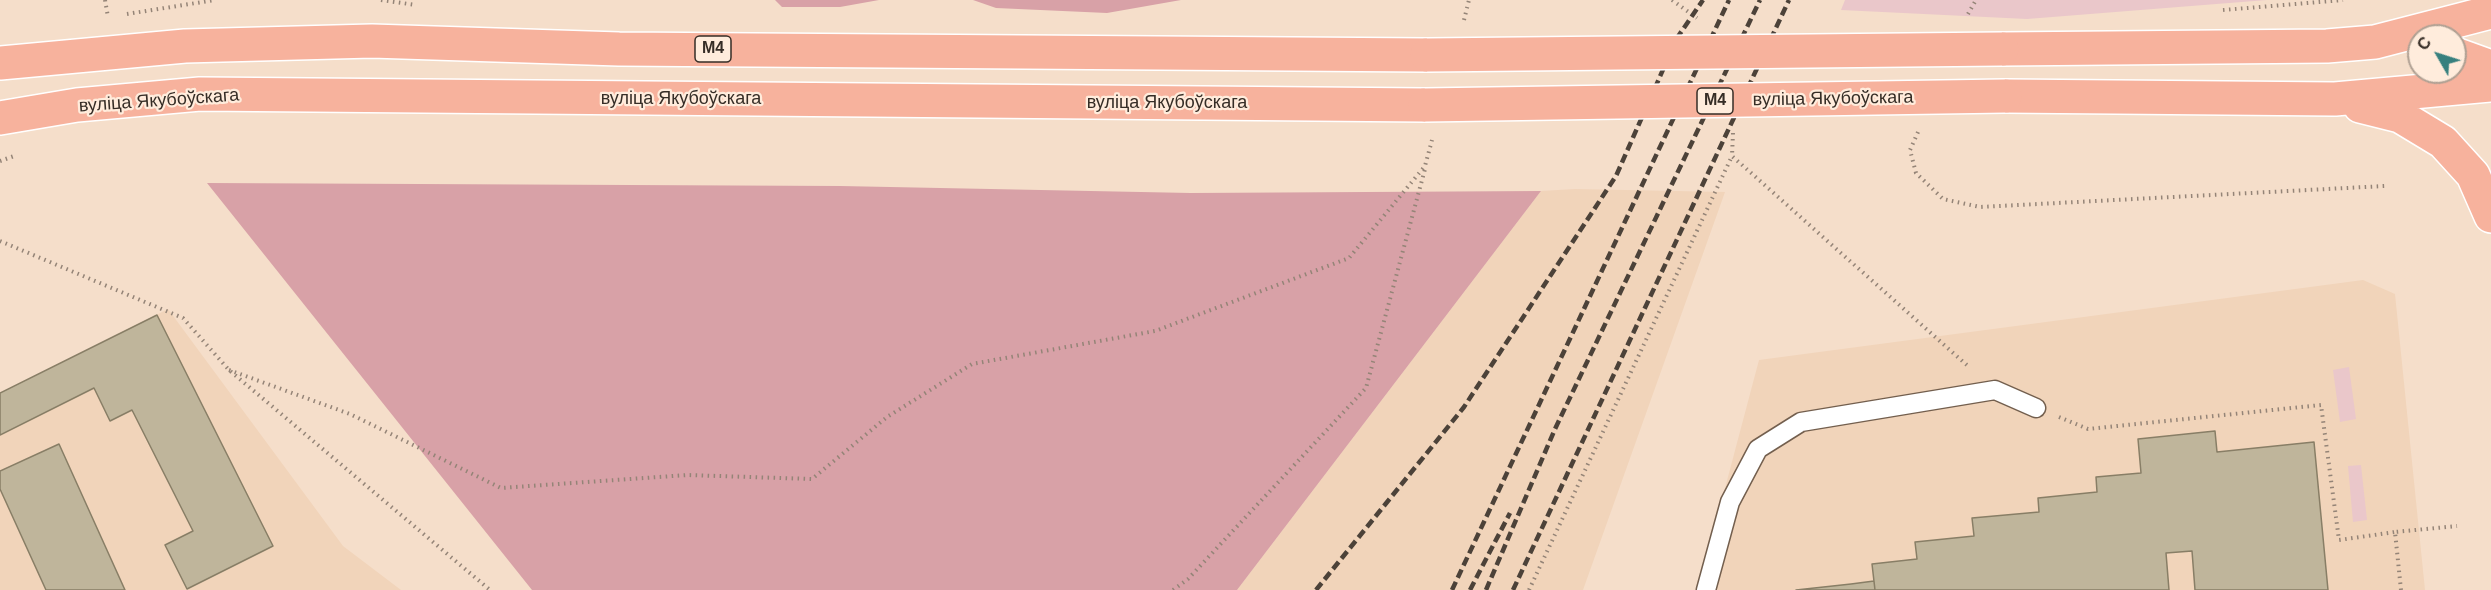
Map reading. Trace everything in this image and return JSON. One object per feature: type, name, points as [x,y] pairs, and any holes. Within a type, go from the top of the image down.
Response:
[{"type":"main road","name":"М4","points":[[0,63],[185,46],[372,41],[619,49],[1427,55],[2327,46],[2375,42],[2491,12]]},
{"type":"main road","points":[[2375,42],[2407,46]]},
{"type":"main road","points":[[2467,58],[2491,67]]},
{"type":"main road","name":"М4","points":[[2335,99],[2491,85]]},
{"type":"main road","name":"вуліца Якубоўскага","points":[[0,117],[77,105],[200,94],[1430,119],[2005,96],[2335,99]]},
{"type":"main road","points":[[2335,99],[2400,116],[2443,142],[2473,175],[2491,216]]},
{"type":"lane","points":[[1706,590],[1730,502],[1758,449],[1802,422],[1995,390],[2036,408]]},
{"type":"path","points":[[105,0],[108,17]]},
{"type":"path","points":[[1463,22],[1469,0]]},
{"type":"path","points":[[1672,0],[1700,21]]},
{"type":"path","points":[[1967,16],[1976,0]]},
{"type":"path","points":[[1173,590],[1188,579],[1365,388],[1425,166],[1430,119]]},
{"type":"path","points":[[1529,590],[1732,156],[1733,129]]},
{"type":"path","points":[[1919,130],[1910,150],[1916,173],[1943,199],[1980,207],[2385,186]]},
{"type":"path","points":[[0,161],[17,155]]},
{"type":"path","points":[[1732,156],[1995,390]]},
{"type":"path","points":[[229,370],[350,414],[501,488],[687,475],[812,479],[888,417],[972,364],[1155,331],[1349,258],[1425,166]]},
{"type":"path","points":[[0,242],[183,318],[229,370],[489,590]]},
{"type":"path","points":[[2036,408],[2088,429],[2321,405],[2339,540],[2457,526]]},
{"type":"path","points":[[2395,532],[2401,590]]},
{"type":"shaded area","points":[[775,0],[879,0],[840,7],[782,7]]},
{"type":"shaded area","points":[[973,0],[1181,0],[1107,13],[996,8]]},
{"type":"shaded area","points":[[1845,0],[2267,0],[2027,19],[1841,10]]},
{"type":"shaded area","points":[[207,183],[840,186],[1191,193],[1541,191],[1237,590],[532,590]]},
{"type":"shaded area","points":[[1575,189],[1725,192],[1583,590],[1237,590],[1541,191]]},
{"type":"shaded area","points":[[2363,280],[2395,294],[2425,590],[1698,590],[1759,360]]},
{"type":"shaded area","points":[[168,309],[343,546],[401,590],[0,590],[0,394]]},
{"type":"shaded area","points":[[2349,367],[2356,419],[2340,422],[2333,370]]},
{"type":"shaded area","points":[[2361,465],[2367,520],[2353,522],[2348,466]]},
{"type":"building","points":[[157,315],[273,546],[187,589],[165,545],[193,531],[132,410],[110,421],[94,388],[0,435],[0,393]]},
{"type":"building","points":[[2215,431],[2217,452],[2314,442],[2328,590],[2195,590],[2192,551],[2166,553],[2169,590],[1875,590],[1872,564],[1917,559],[1915,542],[1974,536],[1972,518],[2039,512],[2038,498],[2097,492],[2096,477],[2141,473],[2138,439]]},
{"type":"building","points":[[59,444],[125,590],[46,590],[0,489],[0,471]]},
{"type":"building","points":[[1874,581],[1875,590],[1796,590],[1851,584]]},
{"type":"railway","points":[[1316,590],[1464,407],[1616,176],[1677,38],[1703,0]]},
{"type":"railway","points":[[1452,590],[1729,0]]},
{"type":"railway","points":[[1486,590],[1555,429],[1760,0]]},
{"type":"railway","points":[[1513,590],[1789,0]]},
{"type":"railway","points":[[1470,590],[1510,513]]}]
